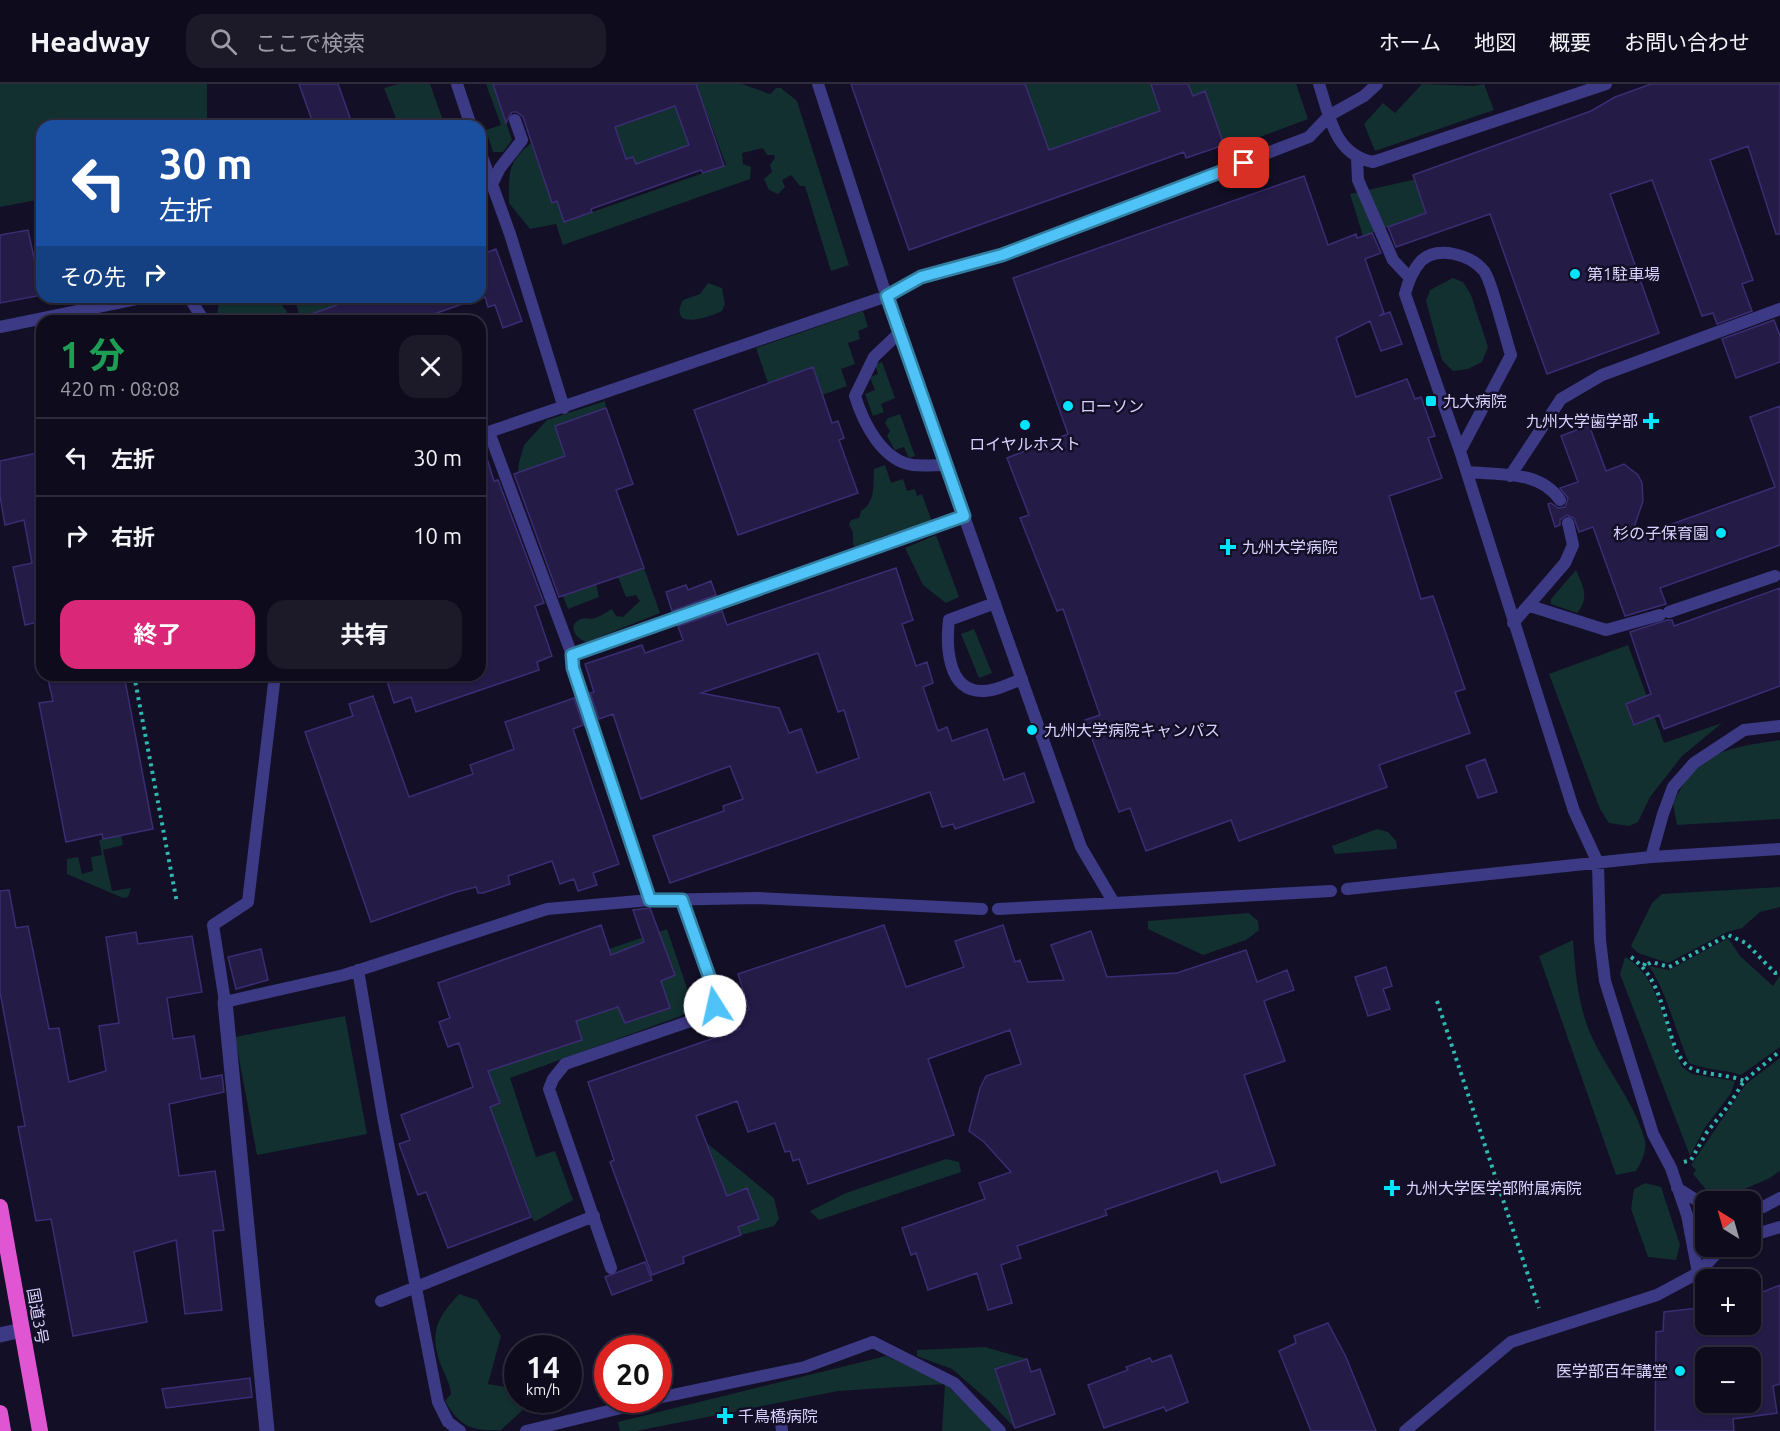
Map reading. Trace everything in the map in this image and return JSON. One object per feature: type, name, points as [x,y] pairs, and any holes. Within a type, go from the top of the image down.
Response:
[{"type":"highway","name":"国道3号","points":[[0,1207],[40,1431]]},
{"type":"highway","points":[[0,1413],[3,1431]]},
{"type":"street","points":[[225,1002],[267,1431]]},
{"type":"street","points":[[0,1335],[22,1330]]},
{"type":"lane","points":[[457,84],[469,120]]},
{"type":"lane","points":[[818,84],[899,333],[1081,847],[1114,903]]},
{"type":"lane","points":[[1319,84],[1336,134],[1357,159],[1358,180],[1393,260],[1409,277]]},
{"type":"lane","points":[[486,434],[887,296],[921,277],[1002,255],[1309,138],[1330,115],[1364,96],[1377,84]]},
{"type":"lane","points":[[1357,159],[1373,162],[1606,84]]},
{"type":"lane","points":[[492,184],[500,168],[522,140],[515,120]]},
{"type":"lane","points":[[486,168],[510,234],[564,408]]},
{"type":"lane","points":[[1460,451],[1511,355],[1485,271],[1465,257],[1444,252],[1423,260],[1409,277],[1405,294],[1467,472],[1574,811],[1598,863],[1600,940],[1605,981],[1653,1134],[1671,1168],[1687,1215],[1697,1269]]},
{"type":"lane","points":[[58,315],[117,303]]},
{"type":"lane","points":[[1510,476],[1561,399],[1602,375],[1780,309]]},
{"type":"lane","points":[[0,327],[36,320]]},
{"type":"lane","points":[[899,333],[874,357],[855,396],[861,415],[887,452],[911,465],[946,465]]},
{"type":"lane","points":[[486,437],[572,655],[573,668],[650,900]]},
{"type":"lane","points":[[1467,472],[1510,476],[1544,483],[1560,500]]},
{"type":"lane","points":[[572,655],[964,516]]},
{"type":"lane","points":[[1513,622],[1530,606],[1565,563],[1573,545],[1568,523]]},
{"type":"lane","points":[[1530,606],[1606,630],[1775,576]]},
{"type":"lane","points":[[994,603],[949,620],[946,643],[955,675],[965,687],[983,692],[1022,679]]},
{"type":"lane","points":[[274,681],[248,902],[213,925],[225,1002],[358,970],[547,909],[650,900],[758,898],[982,909]]},
{"type":"lane","points":[[1651,857],[1673,787],[1694,763],[1744,730],[1780,726]]},
{"type":"lane","points":[[1347,890],[1651,857],[1780,849]]},
{"type":"lane","points":[[998,909],[1331,891]]},
{"type":"lane","points":[[611,1269],[549,1089],[553,1079],[566,1064],[708,1015],[715,1006],[715,993],[682,900]]},
{"type":"lane","points":[[358,970],[383,1117],[438,1402],[448,1422],[460,1431]]},
{"type":"lane","points":[[1677,1188],[1695,1199]]},
{"type":"lane","points":[[1761,1207],[1780,1198]]},
{"type":"lane","points":[[381,1301],[594,1216]]},
{"type":"lane","points":[[1761,1233],[1780,1227]]},
{"type":"lane","points":[[1702,1269],[1713,1257]]},
{"type":"lane","points":[[1405,1431],[1511,1342],[1657,1295],[1695,1275]]},
{"type":"lane","points":[[672,1395],[805,1367],[873,1342],[954,1383],[1000,1431]]},
{"type":"lane","points":[[526,1431],[600,1413]]},
{"type":"path","points":[[135,681],[177,903]]},
{"type":"path","points":[[1644,965],[1652,962],[1669,967],[1728,935],[1746,944],[1775,973],[1780,972]]},
{"type":"path","points":[[1631,957],[1644,965],[1658,990],[1682,1059],[1690,1069],[1731,1074],[1744,1081]]},
{"type":"path","points":[[1437,1001],[1539,1308]]},
{"type":"path","points":[[1671,1168],[1691,1160],[1707,1132],[1729,1105],[1744,1081],[1780,1051]]},
{"type":"green space","points":[[0,84],[207,84],[207,120],[36,120],[36,200],[0,207]]},
{"type":"green space","points":[[398,84],[430,84],[443,120],[397,120],[384,88]]},
{"type":"green space","points":[[486,84],[493,84],[512,140],[503,152],[493,152],[486,130],[501,125]]},
{"type":"green space","points":[[625,84],[668,84],[689,145],[636,164],[633,157],[626,159],[620,144],[573,160],[555,108]],"holes":[[[652,90],[659,112],[576,141],[569,120]]]},
{"type":"green space","points":[[696,84],[742,84],[770,94],[776,88],[781,88],[797,101],[849,265],[831,271],[805,186],[800,186],[791,175],[782,180],[785,187],[778,194],[769,190],[764,179],[772,172],[770,165],[775,158],[774,155],[767,155],[763,148],[742,153],[743,164],[751,167],[750,179],[563,245],[556,224],[530,229],[509,203],[509,184],[513,163],[531,143],[552,202],[557,201],[564,222],[726,165]]},
{"type":"green space","points":[[1025,84],[1151,84],[1160,111],[1049,150]]},
{"type":"green space","points":[[1188,84],[1296,84],[1308,119],[1225,150],[1205,92],[1193,96]]},
{"type":"green space","points":[[1422,84],[1474,86],[1484,84],[1494,110],[1375,151],[1364,124],[1383,103],[1395,113]]},
{"type":"green space","points":[[1439,174],[1450,205],[1363,236],[1350,194]]},
{"type":"green space","points":[[1453,278],[1463,282],[1471,295],[1488,347],[1482,362],[1468,369],[1453,371],[1442,360],[1426,301],[1430,290]]},
{"type":"green space","points":[[708,283],[722,288],[725,304],[722,311],[700,319],[685,319],[681,316],[680,310],[683,300],[700,294]]},
{"type":"green space","points":[[218,303],[245,303],[245,305],[280,303],[287,315],[218,315]]},
{"type":"green space","points":[[296,303],[337,303],[338,305],[314,315],[299,315]]},
{"type":"green space","points":[[863,311],[868,327],[858,331],[860,339],[848,343],[855,364],[841,369],[847,386],[822,395],[813,368],[768,383],[756,348]]},
{"type":"green space","points":[[882,362],[895,398],[881,404],[884,412],[873,416],[865,394],[875,390],[870,377],[878,374],[875,365]]},
{"type":"green space","points":[[605,401],[606,408],[555,426],[565,456],[566,594],[588,587],[595,579],[599,597],[568,609],[534,521],[518,472],[519,463],[524,445],[547,420]]},
{"type":"green space","points":[[900,414],[915,456],[909,458],[904,447],[895,450],[887,436],[890,431],[885,423],[888,418]]},
{"type":"green space","points":[[885,465],[891,483],[903,479],[907,491],[915,489],[917,496],[922,494],[932,522],[881,537],[875,542],[868,541],[866,546],[856,548],[849,525],[851,520],[859,518],[861,511],[869,503],[874,469]]},
{"type":"green space","points":[[936,535],[959,597],[946,603],[923,585],[905,548]]},
{"type":"green space","points":[[644,568],[660,613],[587,642],[579,638],[573,628],[576,622],[583,618],[595,618],[612,609],[616,616],[623,617],[640,601],[636,595],[626,597],[618,577]]},
{"type":"green space","points":[[1576,570],[1584,592],[1581,608],[1577,613],[1551,604],[1551,599]]},
{"type":"green space","points":[[974,629],[992,673],[979,678],[961,634]]},
{"type":"green space","points":[[1628,645],[1664,743],[1722,723],[1682,756],[1650,797],[1638,822],[1629,826],[1609,823],[1600,809],[1549,674]]},
{"type":"green space","points":[[1780,740],[1780,819],[1677,825],[1673,803],[1696,768],[1725,751]]},
{"type":"green space","points":[[1377,829],[1388,832],[1396,841],[1397,849],[1335,854],[1332,846]]},
{"type":"green space","points":[[121,835],[123,845],[103,850],[112,891],[131,888],[128,897],[123,898],[67,874],[67,859],[78,857],[82,874],[93,871],[91,857],[102,855],[99,840]]},
{"type":"green space","points":[[1780,887],[1780,907],[1760,912],[1742,928],[1727,932],[1668,963],[1638,953],[1631,946],[1652,903],[1662,894]]},
{"type":"green space","points":[[1249,913],[1258,921],[1259,930],[1246,940],[1203,955],[1148,929],[1148,921]]},
{"type":"green space","points":[[667,929],[694,1009],[678,1017],[510,1078],[536,1157],[555,1151],[573,1200],[534,1222],[490,1107],[470,1040],[619,1007],[609,949]]},
{"type":"green space","points":[[1728,938],[1740,956],[1773,986],[1780,975],[1780,1047],[1741,1075],[1689,1063],[1666,1000],[1649,966],[1669,970]]},
{"type":"green space","points":[[1573,940],[1578,992],[1586,1022],[1599,1051],[1633,1110],[1645,1141],[1642,1161],[1636,1171],[1616,1175],[1539,956]]},
{"type":"green space","points":[[1625,957],[1637,966],[1654,991],[1682,1067],[1692,1074],[1735,1081],[1731,1093],[1704,1129],[1690,1156],[1620,974]]},
{"type":"green space","points":[[345,1016],[367,1134],[257,1155],[235,1037]]},
{"type":"green space","points":[[1780,1058],[1780,1171],[1768,1179],[1740,1191],[1707,1191],[1693,1174],[1696,1170],[1691,1165],[1746,1084]]},
{"type":"green space","points":[[708,1144],[774,1198],[779,1219],[774,1226],[741,1235]]},
{"type":"green space","points":[[946,1159],[959,1162],[961,1172],[819,1220],[810,1211],[846,1193]]},
{"type":"green space","points":[[1645,1183],[1661,1187],[1680,1245],[1676,1260],[1648,1257],[1631,1209],[1634,1189]]},
{"type":"green space","points":[[459,1294],[477,1300],[501,1336],[488,1384],[504,1387],[504,1413],[520,1413],[501,1430],[482,1430],[467,1426],[456,1417],[445,1401],[451,1394],[435,1342],[437,1325]]},
{"type":"green space","points":[[985,1347],[1027,1359],[995,1369],[1015,1428],[989,1401],[952,1369],[917,1356],[917,1350]]},
{"type":"green space","points":[[886,1356],[946,1384],[993,1431],[942,1431],[945,1384],[838,1391],[636,1431],[620,1431],[618,1422],[655,1413],[672,1413],[672,1409]]},
{"type":"building","points":[[299,84],[338,84],[351,120],[312,120]]},
{"type":"building","points":[[493,84],[696,84],[724,166],[703,173],[701,170],[591,209],[592,212],[564,222],[557,201],[552,203],[523,117],[517,112],[512,112],[506,123]],"holes":[[[675,106],[689,145],[636,164],[633,157],[626,159],[615,127]]]},
{"type":"building","points":[[851,84],[1025,84],[1049,150],[1160,111],[1151,84],[1188,84],[1193,96],[1205,91],[1224,145],[1186,158],[1184,152],[909,250]]},
{"type":"building","points":[[1651,84],[1780,84],[1780,234],[1776,234],[1748,146],[1710,160],[1753,280],[1742,284],[1752,311],[1717,324],[1713,313],[1702,316],[1652,180],[1610,194],[1659,333],[1547,374],[1490,214],[1396,247],[1388,227],[1426,213],[1413,175],[1591,111],[1615,97]]},
{"type":"building","name":"九州大学病院","points":[[1304,176],[1328,245],[1356,234],[1357,238],[1372,233],[1381,253],[1365,259],[1384,313],[1379,316],[1390,312],[1402,344],[1381,351],[1370,321],[1336,338],[1356,397],[1407,379],[1415,399],[1421,397],[1435,436],[1428,438],[1442,478],[1389,496],[1421,599],[1433,596],[1465,689],[1455,692],[1470,733],[1379,765],[1387,787],[1305,817],[1239,841],[1231,820],[1146,851],[1130,808],[1119,812],[1085,720],[1100,715],[1063,609],[1057,611],[1020,518],[1029,515],[1007,458],[1068,434],[1013,278]]},
{"type":"building","points":[[28,230],[36,267],[36,296],[0,303],[0,235]]},
{"type":"building","points":[[496,249],[522,321],[503,328],[495,305],[488,307],[486,253]]},
{"type":"building","points":[[336,303],[465,303],[431,315],[309,315],[337,305]]},
{"type":"building","points":[[1774,320],[1780,336],[1780,362],[1736,378],[1722,339]]},
{"type":"building","points":[[813,367],[832,423],[838,421],[844,438],[839,440],[858,493],[738,535],[694,410]]},
{"type":"building","points":[[1780,406],[1780,545],[1660,588],[1666,604],[1625,616],[1593,527],[1579,532],[1574,518],[1567,515],[1560,520],[1560,525],[1555,527],[1548,504],[1551,503],[1558,508],[1565,507],[1568,498],[1560,488],[1578,482],[1561,436],[1589,425],[1606,471],[1624,464],[1638,475],[1642,483],[1643,501],[1630,539],[1775,487],[1750,417]]},
{"type":"building","points":[[606,408],[633,484],[616,490],[644,568],[559,597],[514,474],[565,456],[555,426]]},
{"type":"building","points":[[36,453],[36,622],[25,625],[13,567],[32,563],[24,520],[5,525],[0,496],[0,461]]},
{"type":"building","points":[[486,455],[494,481],[498,480],[544,603],[535,606],[552,656],[537,662],[539,670],[416,712],[411,697],[394,703],[387,681],[486,681]]},
{"type":"building","points":[[896,568],[913,620],[902,624],[916,666],[927,662],[933,683],[923,687],[938,731],[947,727],[952,741],[987,729],[1004,780],[1024,773],[1034,802],[955,829],[953,824],[942,827],[930,792],[670,883],[653,836],[724,811],[723,806],[743,799],[730,766],[641,799],[613,714],[599,719],[590,693],[594,692],[585,664],[642,645],[645,653],[683,640],[678,626],[722,611],[727,625]],"holes":[[[818,653],[838,712],[844,710],[859,758],[817,773],[801,729],[789,733],[779,708],[701,693]]]},
{"type":"building","points":[[711,581],[716,595],[672,611],[666,592],[686,585],[688,590]]},
{"type":"building","points":[[1780,588],[1780,686],[1664,729],[1659,715],[1634,725],[1626,704],[1651,694],[1630,632],[1667,620],[1672,620],[1674,626]]},
{"type":"building","points":[[48,681],[125,681],[153,829],[103,839],[102,834],[66,842],[39,703],[53,701]]},
{"type":"building","points":[[373,696],[409,797],[473,774],[470,765],[514,749],[505,722],[574,698],[583,725],[573,729],[619,864],[593,873],[597,885],[578,891],[574,879],[560,884],[552,861],[508,876],[510,884],[483,893],[478,893],[476,887],[456,892],[371,922],[305,732],[353,716],[349,704]]},
{"type":"building","points":[[1485,759],[1497,792],[1478,798],[1466,766]]},
{"type":"building","points":[[9,890],[16,928],[28,926],[49,1029],[59,1028],[69,1082],[106,1071],[99,1026],[119,1023],[106,937],[136,932],[138,944],[192,936],[202,992],[167,998],[173,1039],[194,1036],[201,1079],[222,1075],[224,1092],[169,1104],[179,1176],[215,1171],[224,1230],[213,1231],[222,1310],[185,1314],[176,1240],[134,1252],[147,1322],[73,1336],[51,1219],[36,1221],[18,1127],[25,1126],[0,992],[0,891]]},
{"type":"building","points":[[650,908],[675,975],[661,981],[670,1008],[625,1023],[618,1007],[576,1021],[582,1040],[488,1071],[500,1103],[490,1107],[531,1217],[448,1248],[426,1192],[418,1195],[399,1144],[410,1140],[401,1115],[473,1087],[459,1043],[448,1047],[439,1022],[450,1018],[438,983],[601,925],[611,955],[644,942],[633,910]]},
{"type":"building","points":[[884,925],[906,987],[964,967],[955,941],[1003,925],[1015,962],[1020,960],[1028,982],[1064,980],[1051,945],[1091,931],[1107,977],[1177,973],[1246,950],[1257,982],[1287,970],[1294,990],[1264,1001],[1285,1061],[1244,1075],[1275,1165],[1221,1183],[1217,1171],[1105,1210],[1107,1215],[1017,1246],[1021,1258],[1001,1265],[1012,1303],[988,1310],[977,1273],[928,1290],[916,1253],[911,1255],[902,1228],[985,1199],[979,1183],[1011,1172],[984,1142],[969,1131],[980,1088],[986,1076],[1021,1064],[1010,1030],[928,1059],[954,1135],[808,1184],[799,1159],[793,1161],[790,1151],[785,1152],[775,1123],[748,1132],[737,1101],[696,1116],[727,1196],[747,1188],[759,1219],[738,1227],[741,1235],[683,1257],[684,1263],[652,1275],[610,1162],[614,1160],[588,1082],[740,1029],[735,1015],[749,1009],[738,974]]},
{"type":"building","points":[[261,949],[268,980],[236,989],[228,957]]},
{"type":"building","points":[[1386,967],[1392,986],[1383,989],[1390,1009],[1368,1016],[1355,977]]},
{"type":"building","points":[[645,1262],[652,1280],[612,1295],[605,1277]]},
{"type":"building","name":"医学部百年講堂","points":[[1780,1285],[1780,1384],[1773,1386],[1777,1413],[1733,1419],[1734,1431],[1655,1431],[1656,1332],[1663,1331],[1664,1312],[1695,1308],[1695,1335],[1761,1335],[1761,1293]]},
{"type":"building","points":[[1328,1323],[1346,1357],[1376,1431],[1311,1431],[1279,1351],[1296,1343],[1294,1336]]},
{"type":"building","points":[[1171,1355],[1188,1402],[1166,1411],[1164,1407],[1104,1428],[1088,1385],[1128,1370],[1126,1367],[1150,1358],[1152,1362]]},
{"type":"building","points":[[1027,1359],[1031,1372],[1040,1369],[1055,1414],[1015,1428],[995,1369]]},
{"type":"building","points":[[250,1378],[252,1397],[166,1408],[162,1389]]},
{"type":"place","name":"第1駐車場","points":[[1575,274]]},
{"type":"place","name":"九大病院","points":[[1431,401]]},
{"type":"place","name":"ローソン","points":[[1068,406]]},
{"type":"place","name":"九州大学歯学部","points":[[1651,421]]},
{"type":"place","name":"ロイヤルホスト","points":[[1025,425]]},
{"type":"place","name":"杉の子保育園","points":[[1721,533]]},
{"type":"place","name":"九州大学病院","points":[[1228,547]]},
{"type":"place","name":"九州大学病院キャンパス","points":[[1032,730]]},
{"type":"place","name":"九州大学医学部附属病院","points":[[1392,1188]]},
{"type":"place","name":"医学部百年講堂","points":[[1680,1371]]},
{"type":"place","name":"千鳥橋病院","points":[[725,1416]]},
{"type":"route","points":[[715,1006],[715,993],[682,900],[650,900],[573,668],[572,655],[964,516],[887,296],[921,277],[1002,255],[1244,163]]}]
